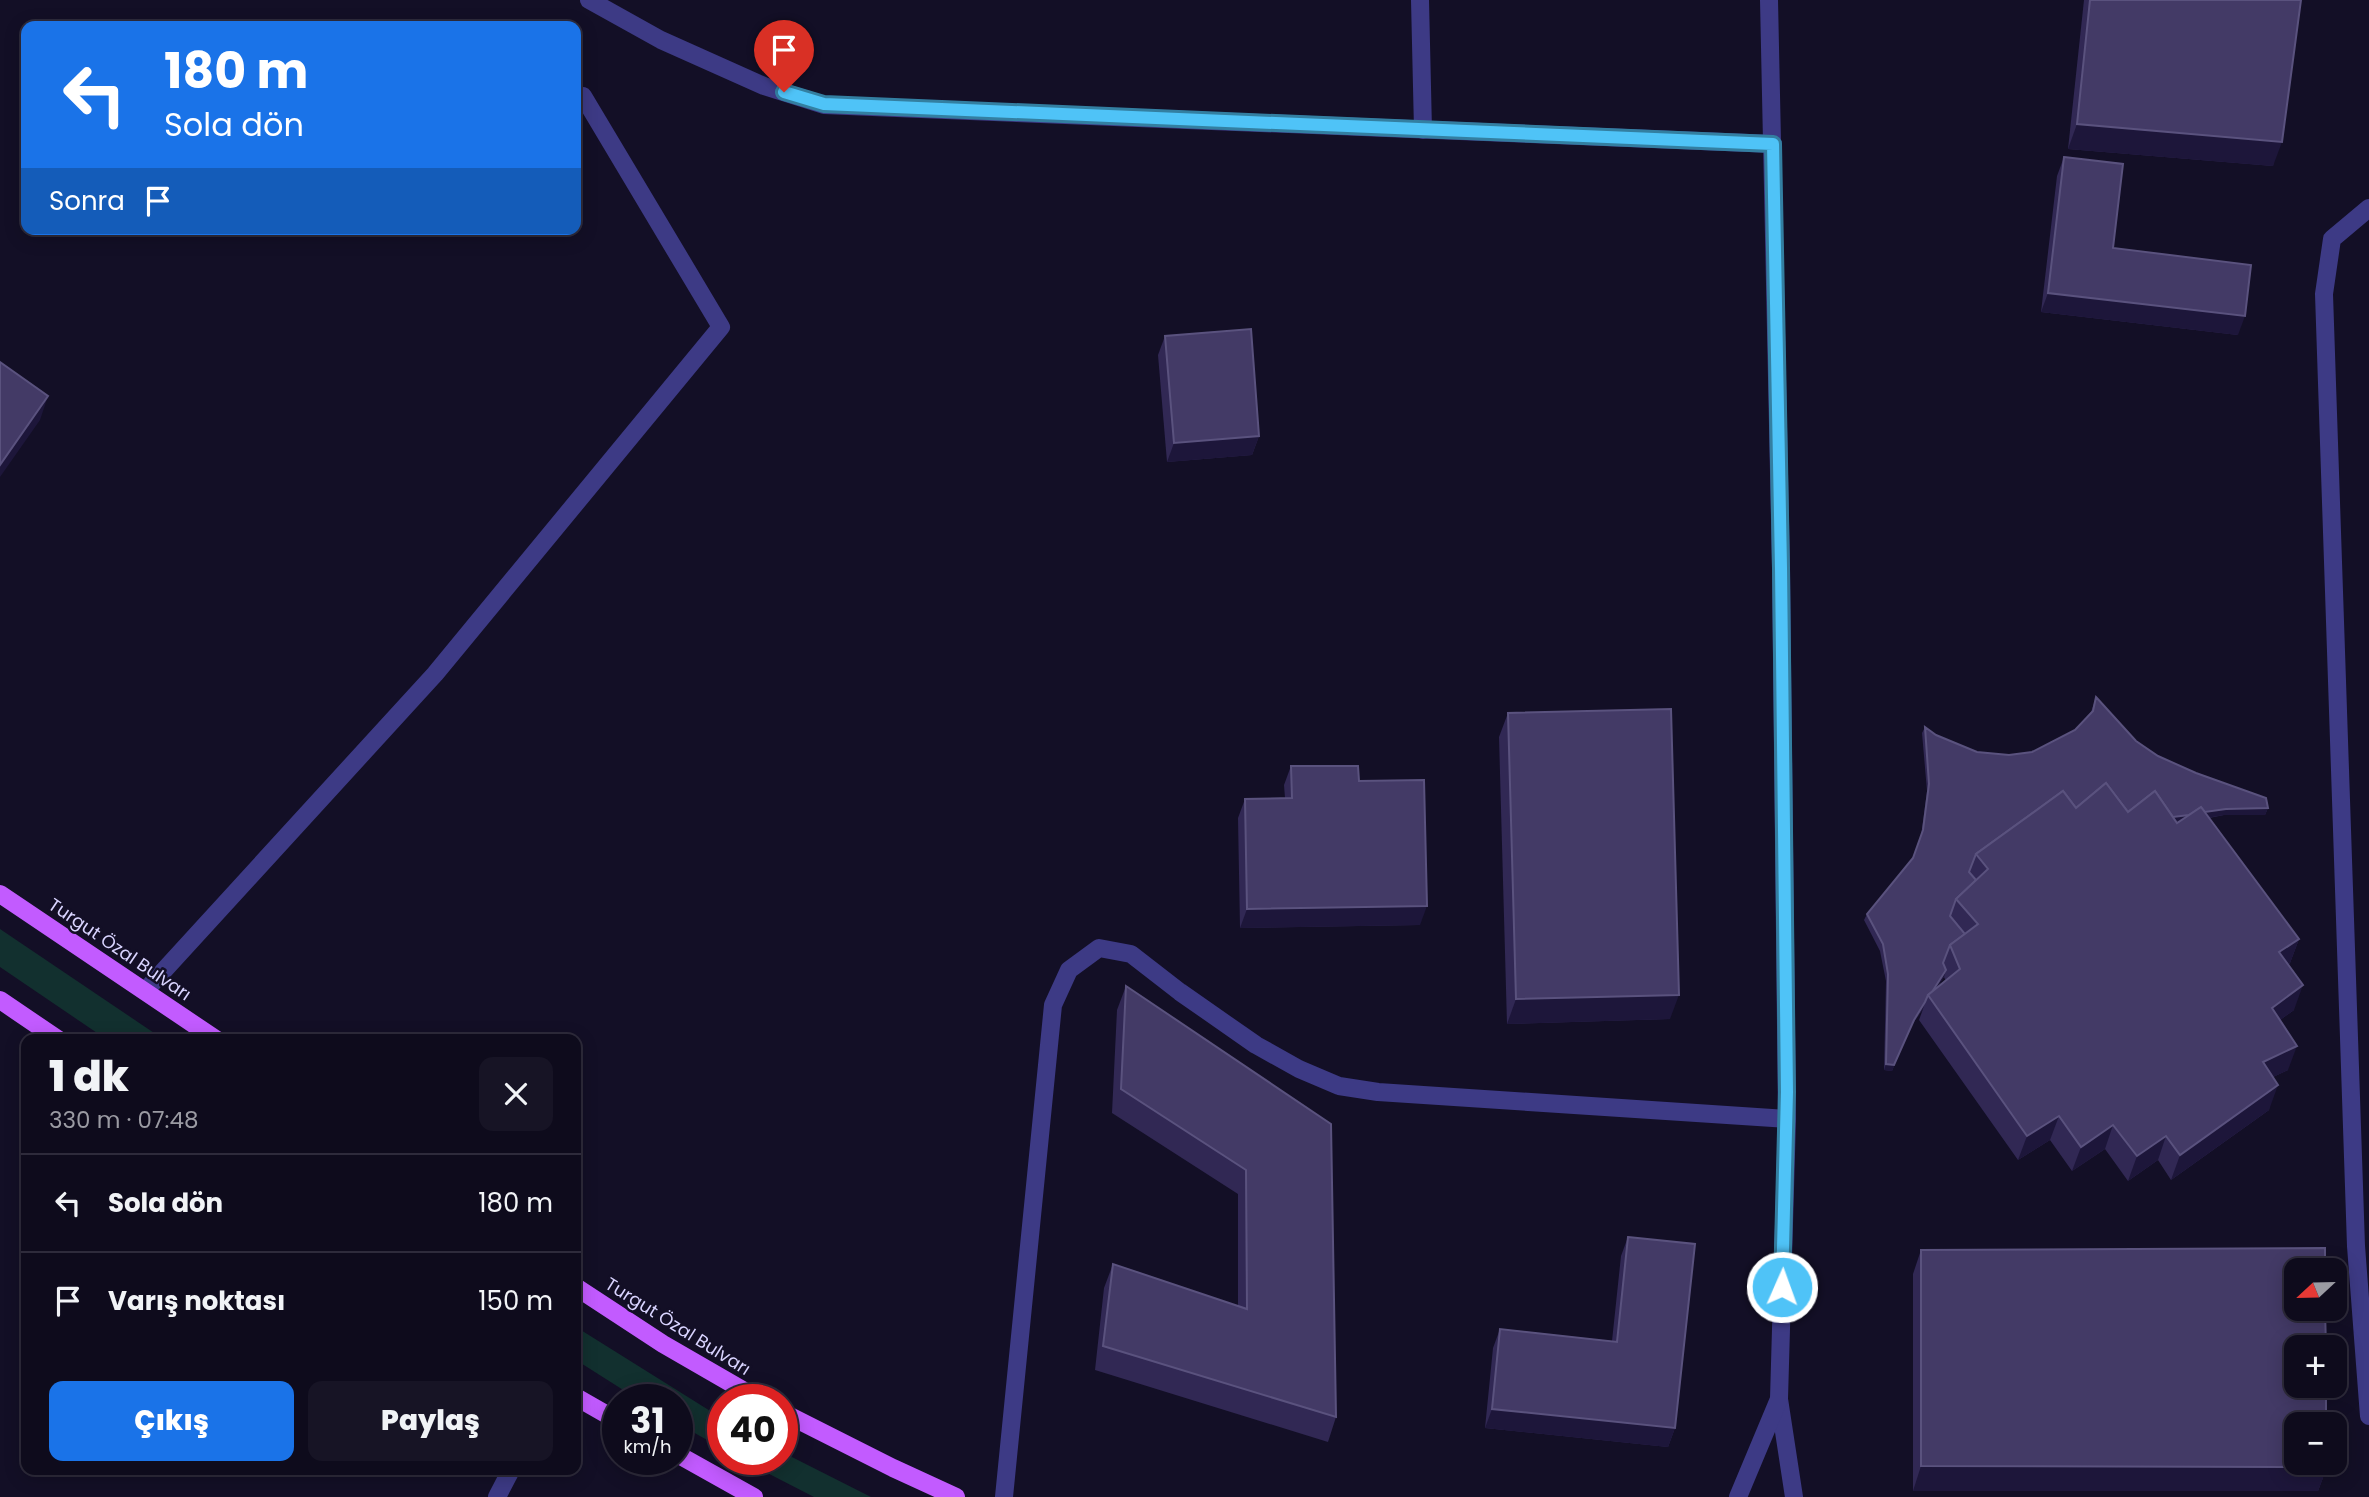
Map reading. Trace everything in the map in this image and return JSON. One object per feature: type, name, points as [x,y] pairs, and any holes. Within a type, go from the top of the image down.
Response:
[{"type":"main road","name":"Turgut Özal Bulvarı","points":[[0,894],[208,1034]]},
{"type":"main road","points":[[0,1000],[50,1034]]},
{"type":"main road","name":"Turgut Özal Bulvarı","points":[[581,1290],[663,1344],[732,1384]]},
{"type":"main road","points":[[581,1400],[602,1411]]},
{"type":"main road","points":[[798,1420],[956,1497]]},
{"type":"main road","points":[[693,1463],[754,1497]]},
{"type":"street","points":[[589,0],[661,40],[753,81],[824,104],[1773,144]]},
{"type":"street","points":[[1420,0],[1423,130]]},
{"type":"street","points":[[1769,0],[1781,555],[1787,1119],[1779,1399],[1794,1497]]},
{"type":"street","points":[[145,990],[435,674],[721,327],[583,96]]},
{"type":"street","points":[[2369,208],[2332,239],[2324,294],[2356,1246],[2369,1416]]},
{"type":"street","points":[[1004,1497],[1053,1005],[1069,970],[1099,948],[1131,954],[1256,1045],[1299,1069],[1339,1086],[1391,1093],[1787,1119]]},
{"type":"street","points":[[1738,1497],[1779,1399]]},
{"type":"street","points":[[497,1497],[508,1475]]},
{"type":"green space","points":[[0,929],[156,1034],[99,1034],[0,967]]},
{"type":"green space","points":[[581,1330],[667,1384],[614,1384],[581,1363]]},
{"type":"green space","points":[[693,1400],[707,1409],[707,1440],[693,1432]]},
{"type":"green space","points":[[798,1460],[871,1497],[814,1497],[771,1475],[798,1475]]},
{"type":"building","points":[[2090,0],[2301,0],[2282,142],[2077,124]]},
{"type":"building","points":[[2064,157],[2123,164],[2113,248],[2251,265],[2245,316],[2048,293]]},
{"type":"building","points":[[1251,329],[1259,436],[1174,443],[1165,336]]},
{"type":"building","points":[[0,362],[48,396],[0,465]]},
{"type":"building","points":[[2096,697],[2136,741],[2158,756],[2266,798],[2268,808],[2205,812],[2201,807],[2189,815],[2173,817],[2155,791],[2128,812],[2106,783],[2076,808],[2063,791],[1976,854],[1969,872],[1976,880],[1956,899],[1950,916],[1965,934],[1950,945],[1943,963],[1946,970],[1914,1020],[1894,1065],[1886,1064],[1888,974],[1883,944],[1867,914],[1913,858],[1923,830],[1929,784],[1925,727],[1936,735],[1977,752],[2009,755],[2032,752],[2075,730],[2093,711]]},
{"type":"building","points":[[1671,709],[1679,995],[1516,999],[1508,713]]},
{"type":"building","points":[[1291,766],[1358,766],[1359,781],[1424,780],[1427,906],[1247,909],[1245,799],[1292,798]]},
{"type":"building","points":[[2106,783],[2128,812],[2155,791],[2177,823],[2201,807],[2299,939],[2279,952],[2303,985],[2272,1008],[2297,1046],[2263,1062],[2278,1085],[2180,1155],[2166,1136],[2137,1156],[2113,1125],[2081,1147],[2059,1116],[2027,1136],[1928,995],[1960,969],[1950,945],[1978,924],[1956,899],[1988,869],[1976,854],[2063,791],[2076,808]]},
{"type":"building","points":[[1126,986],[1331,1124],[1336,1417],[1103,1346],[1113,1264],[1247,1309],[1246,1170],[1121,1089]]},
{"type":"building","points":[[1628,1237],[1695,1244],[1675,1428],[1492,1409],[1500,1329],[1617,1342]]},
{"type":"building","points":[[2325,1248],[2325,1258],[2284,1258],[2284,1321],[2325,1321],[2326,1335],[2284,1335],[2284,1398],[2326,1398],[2326,1412],[2284,1412],[2284,1467],[1921,1466],[1921,1250]]},
{"type":"route","points":[[784,92],[824,104],[1773,144],[1787,1092],[1782,1287]]}]
